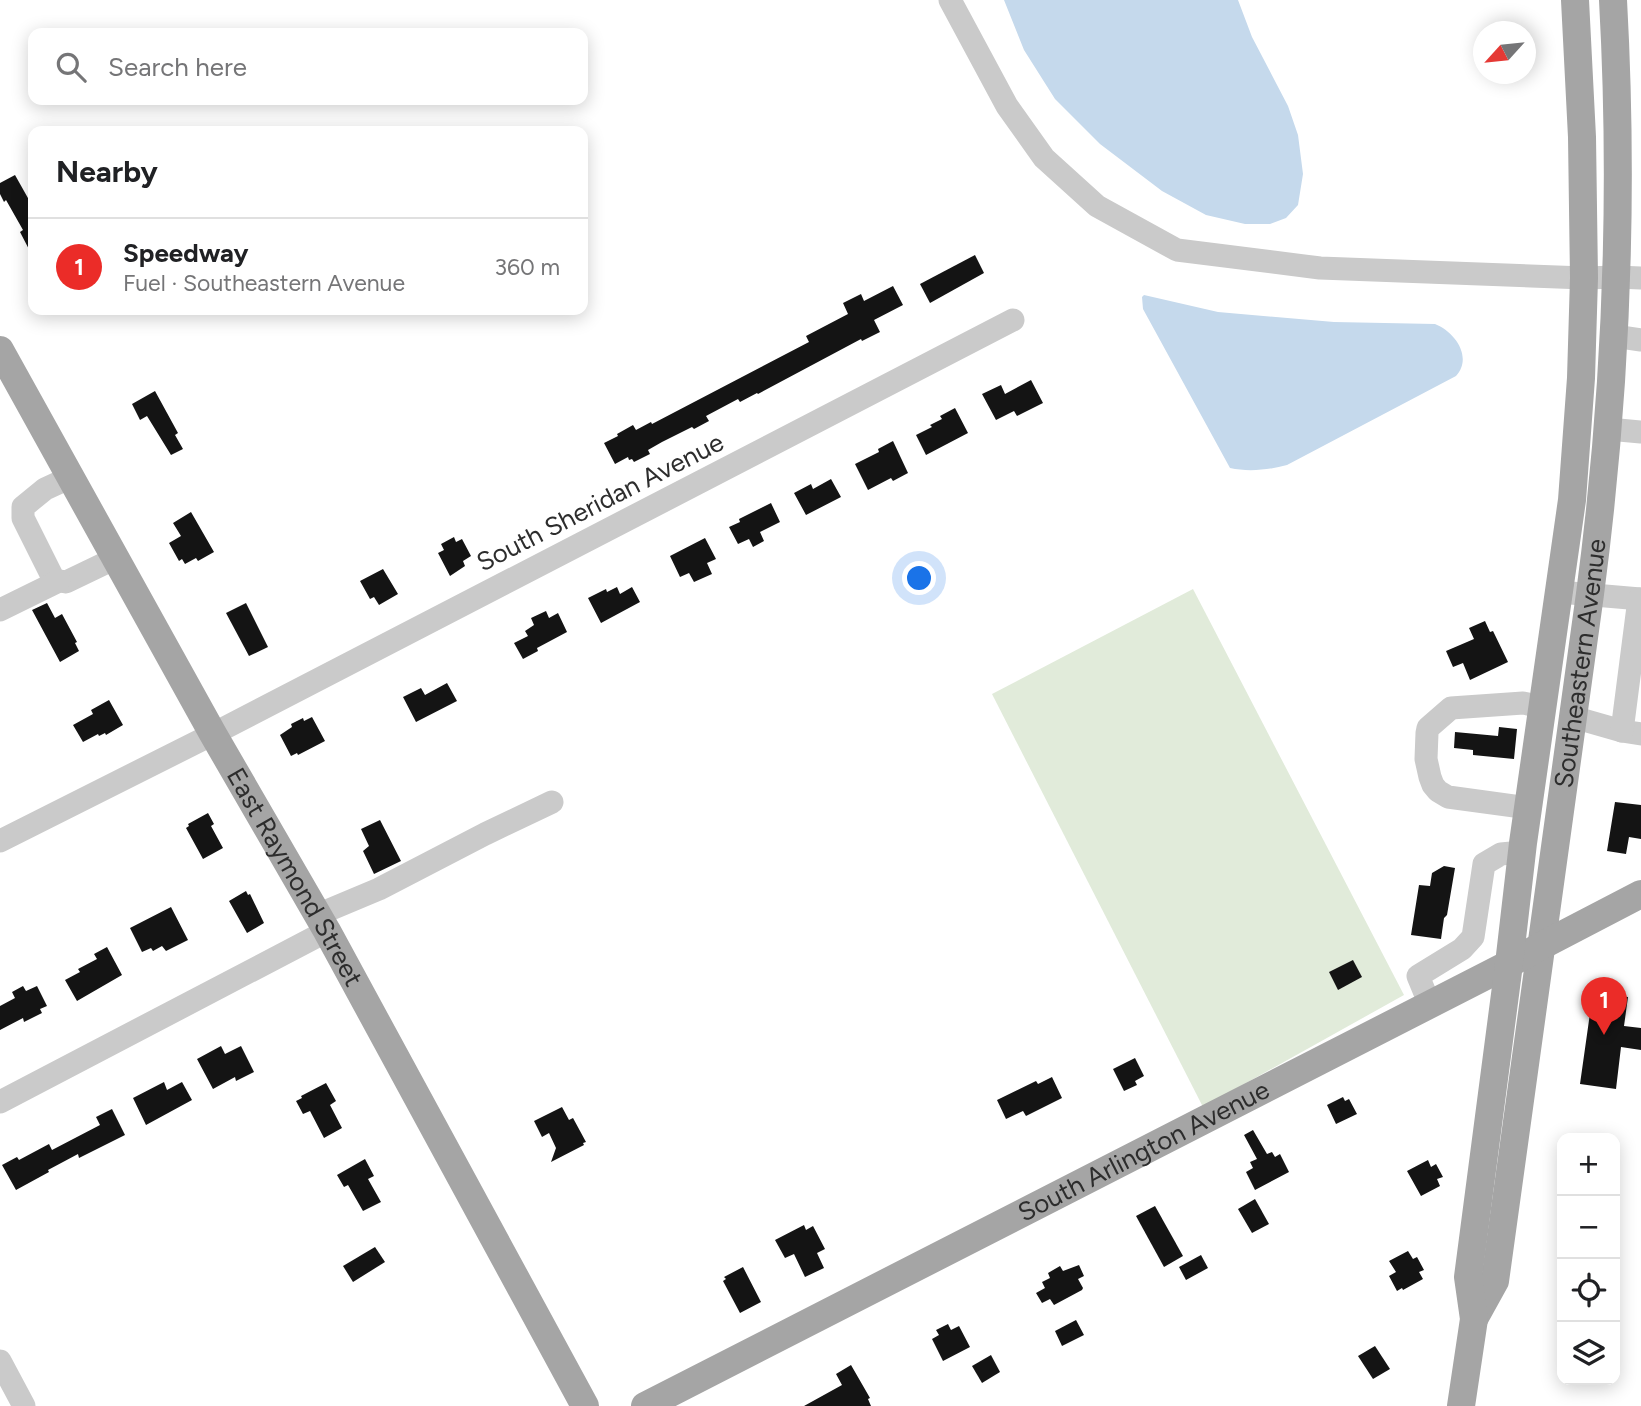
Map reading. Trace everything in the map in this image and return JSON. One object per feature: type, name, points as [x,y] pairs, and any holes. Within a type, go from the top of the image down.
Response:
[{"type":"main road","name":"Southeastern Avenue","points":[[1461,1406],[1474,1319],[1468,1277],[1522,852],[1572,500],[1581,378],[1584,278],[1582,137],[1575,0]]},
{"type":"main road","name":"Southeastern Avenue","points":[[1474,1319],[1495,1280],[1590,594],[1608,429],[1628,338],[1629,278],[1618,144],[1613,0]]},
{"type":"main road","name":"East Raymond Street","points":[[0,350],[213,734],[322,923],[585,1406]]},
{"type":"main road","name":"South Arlington Avenue","points":[[645,1406],[1430,1005],[1641,894]]},
{"type":"street","points":[[950,0],[1007,106],[1044,158],[1097,206],[1177,250],[1320,268],[1629,278]]},
{"type":"street","name":"South Sheridan Avenue","points":[[0,841],[213,734],[1013,320]]},
{"type":"street","points":[[1608,429],[1641,432]]},
{"type":"street","points":[[71,477],[45,489],[23,508],[23,518],[54,580],[66,582],[116,558]]},
{"type":"street","points":[[0,610],[59,581]]},
{"type":"street","points":[[1559,592],[1640,599],[1632,733],[1573,717]]},
{"type":"street","points":[[1528,808],[1448,797],[1438,792],[1433,785],[1426,759],[1427,733],[1428,727],[1451,708],[1523,704],[1543,707]]},
{"type":"street","points":[[0,1102],[379,889],[552,803]]},
{"type":"street","points":[[1430,1005],[1418,976],[1462,949],[1473,937],[1485,864],[1501,854],[1522,852]]},
{"type":"street","points":[[1476,922],[1514,926]]},
{"type":"street","points":[[1462,949],[1475,960],[1484,977]]},
{"type":"street","points":[[0,1361],[24,1406]]},
{"type":"green space","points":[[1193,589],[1404,995],[1203,1107],[992,694]]},
{"type":"water","points":[[1004,0],[1238,0],[1252,37],[1288,106],[1298,135],[1303,174],[1298,205],[1286,218],[1270,224],[1245,224],[1206,215],[1162,191],[1100,144],[1055,99],[1024,50]]},
{"type":"water","points":[[1144,295],[1218,312],[1334,322],[1435,324],[1455,339],[1463,361],[1456,376],[1287,465],[1259,470],[1230,468],[1143,309]]},
{"type":"building","points":[[15,175],[28,198],[28,247],[20,232],[23,230],[0,194],[0,183]]},
{"type":"building","points":[[975,255],[984,273],[930,303],[920,284]]},
{"type":"building","points":[[893,286],[903,305],[874,320],[880,332],[862,341],[861,339],[758,394],[740,402],[738,399],[706,416],[709,421],[662,442],[648,450],[650,454],[634,462],[628,457],[615,464],[604,443],[618,436],[617,434],[633,425],[636,430],[651,422],[652,424],[809,342],[806,336],[848,314],[843,303],[861,294],[864,301]]},
{"type":"building","points":[[1031,380],[1043,403],[1017,416],[1014,411],[996,420],[982,394],[1001,385],[1005,394]]},
{"type":"building","points":[[155,391],[178,433],[175,435],[183,449],[171,455],[147,416],[140,420],[132,404]]},
{"type":"building","points":[[955,408],[968,433],[926,455],[916,435],[932,427],[930,425],[942,419],[940,416]]},
{"type":"building","points":[[893,441],[908,473],[868,490],[855,464],[879,452],[878,449]]},
{"type":"building","points":[[831,479],[841,497],[806,515],[794,493],[811,484],[813,489]]},
{"type":"building","points":[[771,503],[780,522],[760,532],[764,541],[753,547],[749,539],[738,544],[729,527]]},
{"type":"building","points":[[191,512],[214,552],[198,561],[196,558],[185,564],[182,559],[179,561],[169,543],[181,536],[173,523]]},
{"type":"building","points":[[454,537],[456,542],[462,539],[471,556],[463,561],[465,566],[450,576],[438,553],[444,550],[441,544]]},
{"type":"building","points":[[705,538],[716,559],[707,563],[712,574],[694,582],[689,573],[680,577],[670,556]]},
{"type":"building","points":[[383,569],[398,594],[379,605],[374,597],[370,599],[360,581]]},
{"type":"building","points":[[617,587],[620,594],[632,587],[640,602],[601,623],[588,598]]},
{"type":"building","points":[[47,603],[55,618],[62,614],[79,651],[60,662],[32,610]]},
{"type":"building","points":[[246,603],[268,647],[249,656],[226,613]]},
{"type":"building","points":[[546,611],[549,618],[558,613],[567,632],[523,659],[514,643],[528,636],[525,631],[534,625],[531,618]]},
{"type":"building","points":[[1485,621],[1508,662],[1470,680],[1463,663],[1453,667],[1446,651],[1474,639],[1469,628]]},
{"type":"building","points":[[447,683],[457,701],[416,722],[403,697],[421,688],[425,695]]},
{"type":"building","points":[[109,700],[123,725],[106,735],[98,734],[83,742],[73,725],[93,714],[91,710]]},
{"type":"building","points":[[312,717],[325,741],[291,756],[280,735],[292,727],[291,724]]},
{"type":"building","points":[[1499,727],[1517,729],[1514,759],[1473,755],[1473,750],[1454,748],[1455,732],[1498,736]]},
{"type":"building","points":[[1615,802],[1641,805],[1641,839],[1629,837],[1626,854],[1607,851]]},
{"type":"building","points":[[208,813],[214,824],[211,826],[223,848],[203,859],[186,828],[188,824]]},
{"type":"building","points":[[380,820],[401,861],[374,874],[363,851],[369,846],[361,829]]},
{"type":"building","points":[[1444,866],[1455,868],[1441,939],[1411,935],[1419,885],[1430,886],[1432,873]]},
{"type":"building","points":[[246,891],[264,923],[247,933],[229,901]]},
{"type":"building","points":[[171,907],[188,940],[166,951],[162,946],[153,951],[151,948],[142,952],[130,928]]},
{"type":"building","points":[[107,947],[122,975],[77,1001],[65,980],[97,959],[94,954]]},
{"type":"building","points":[[1353,960],[1362,977],[1338,990],[1329,972]]},
{"type":"building","points":[[23,986],[26,991],[37,986],[47,1006],[40,1009],[42,1013],[24,1022],[23,1018],[0,1030],[0,1006],[15,998],[12,992]]},
{"type":"building","points":[[1593,992],[1628,997],[1624,1026],[1641,1028],[1641,1050],[1621,1047],[1616,1089],[1580,1084]]},
{"type":"building","points":[[221,1046],[225,1054],[241,1046],[254,1072],[236,1081],[235,1077],[213,1089],[197,1059]]},
{"type":"building","points":[[1135,1058],[1144,1076],[1135,1081],[1137,1085],[1124,1091],[1113,1069]]},
{"type":"building","points":[[1052,1077],[1062,1098],[1026,1116],[1023,1111],[1006,1119],[997,1100],[1036,1081],[1038,1084]]},
{"type":"building","points":[[164,1082],[167,1090],[182,1082],[192,1100],[146,1125],[133,1098]]},
{"type":"building","points":[[326,1083],[336,1101],[330,1105],[342,1128],[324,1138],[310,1111],[303,1114],[296,1101]]},
{"type":"building","points":[[1343,1097],[1345,1101],[1349,1099],[1357,1114],[1336,1124],[1327,1105]]},
{"type":"building","points":[[562,1107],[569,1120],[573,1118],[586,1142],[551,1162],[556,1148],[549,1133],[542,1137],[534,1121]]},
{"type":"building","points":[[112,1109],[125,1135],[79,1158],[78,1154],[16,1190],[2,1165],[17,1157],[19,1160],[49,1144],[52,1150],[100,1125],[96,1117]]},
{"type":"building","points":[[1253,1130],[1267,1154],[1272,1152],[1275,1157],[1280,1154],[1289,1172],[1255,1190],[1246,1172],[1253,1168],[1250,1162],[1257,1159],[1244,1135]]},
{"type":"building","points":[[365,1159],[374,1176],[368,1179],[381,1202],[363,1211],[348,1185],[344,1187],[337,1175]]},
{"type":"building","points":[[1428,1160],[1431,1167],[1436,1164],[1443,1177],[1437,1179],[1440,1186],[1421,1196],[1407,1171]]},
{"type":"building","points":[[1255,1199],[1269,1224],[1252,1233],[1238,1209]]},
{"type":"building","points":[[1155,1206],[1183,1256],[1164,1267],[1136,1216]]},
{"type":"building","points":[[804,1225],[806,1230],[813,1226],[825,1249],[817,1253],[824,1268],[805,1277],[794,1254],[785,1258],[775,1240]]},
{"type":"building","points":[[375,1247],[385,1262],[353,1282],[343,1266]]},
{"type":"building","points":[[1408,1251],[1413,1259],[1417,1257],[1424,1270],[1419,1272],[1423,1279],[1397,1291],[1389,1276],[1396,1272],[1389,1261]]},
{"type":"building","points":[[1201,1255],[1208,1268],[1186,1280],[1179,1267]]},
{"type":"building","points":[[1079,1265],[1084,1276],[1078,1279],[1082,1290],[1054,1305],[1050,1299],[1042,1303],[1036,1293],[1045,1288],[1042,1282],[1050,1278],[1048,1273],[1060,1266],[1063,1271]]},
{"type":"building","points":[[743,1267],[761,1302],[740,1313],[723,1281],[726,1279],[724,1277]]},
{"type":"building","points":[[1076,1320],[1084,1335],[1062,1346],[1055,1331]]},
{"type":"building","points":[[948,1324],[951,1330],[959,1326],[970,1347],[943,1361],[932,1339],[939,1335],[936,1330]]},
{"type":"building","points":[[1375,1346],[1390,1369],[1373,1379],[1358,1356]]},
{"type":"building","points":[[991,1355],[1000,1372],[982,1383],[972,1366]]},
{"type":"building","points":[[851,1365],[870,1398],[868,1399],[871,1406],[804,1406],[842,1385],[836,1374]]},
{"type":"place","name":"Speedway","points":[[1604,1035]]}]
